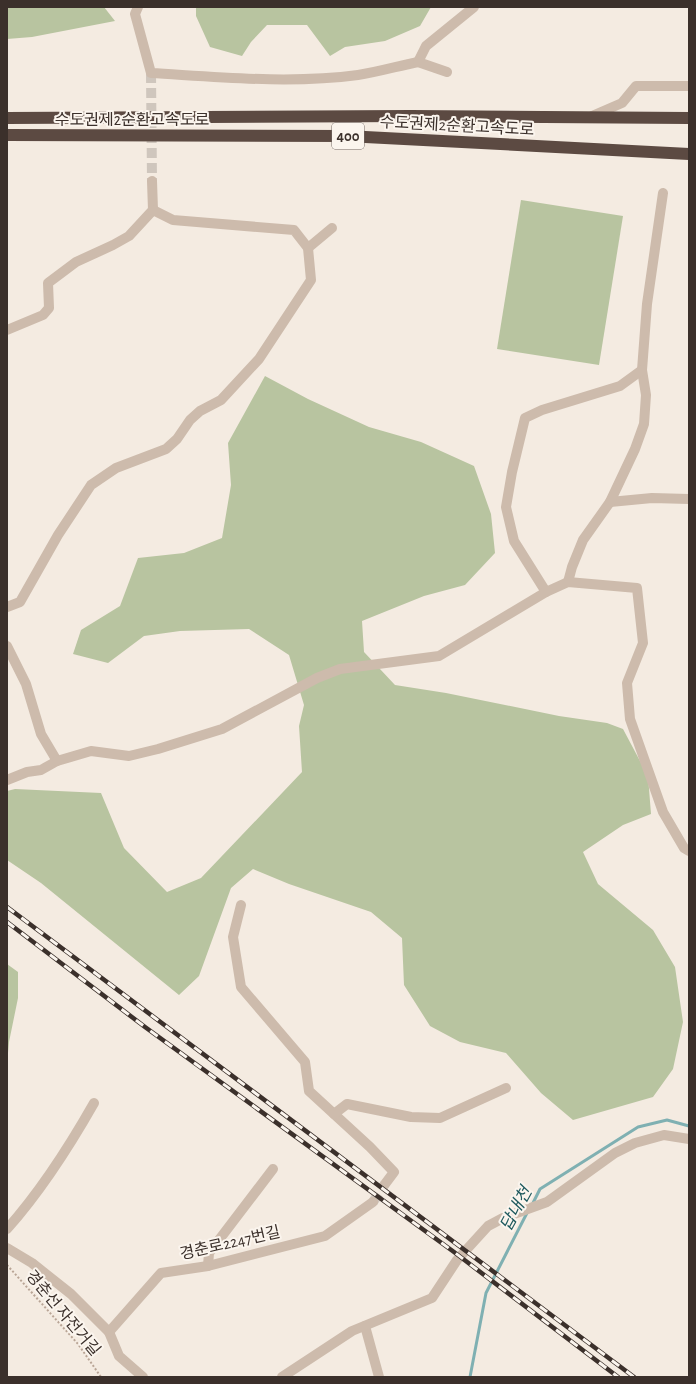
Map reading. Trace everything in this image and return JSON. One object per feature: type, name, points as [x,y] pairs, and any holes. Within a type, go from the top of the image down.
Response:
[{"type":"highway","name":"수도권제2순환고속도로","points":[[7,118],[689,118]]},
{"type":"highway","name":"수도권제2순환고속도로","points":[[7,135],[346,136],[689,154]]},
{"type":"street","points":[[138,7],[135,14],[151,73],[251,79],[308,78],[357,75],[418,62],[447,72]]},
{"type":"street","points":[[418,62],[426,46],[474,7]]},
{"type":"street","points":[[591,117],[622,103],[636,86],[689,86]]},
{"type":"street","points":[[7,330],[43,315],[49,308],[48,283],[76,262],[129,236],[153,210],[152,181]]},
{"type":"street","points":[[568,582],[572,567],[583,540],[610,502],[635,449],[644,424],[646,395],[642,370],[647,304],[663,193]]},
{"type":"street","points":[[7,607],[20,602],[58,535],[91,484],[116,468],[166,449],[178,440],[190,420],[226,395],[260,360],[311,280],[308,248],[294,230],[174,220],[153,210]]},
{"type":"street","points":[[308,248],[332,228]]},
{"type":"street","points":[[546,592],[514,542],[506,507],[512,472],[525,418],[542,410],[620,386],[642,370]]},
{"type":"street","points":[[610,502],[652,498],[689,499]]},
{"type":"street","points":[[7,780],[27,772],[41,770],[57,761],[91,751],[128,756],[158,749],[222,729],[317,678],[340,668],[439,656],[546,592],[568,582],[638,588],[643,644],[627,684],[630,719],[663,812],[684,848],[689,851]]},
{"type":"street","points":[[7,646],[26,684],[41,734],[57,761]]},
{"type":"street","points":[[242,905],[233,937],[240,987],[305,1062],[308,1091],[370,1147],[394,1172],[385,1184]]},
{"type":"street","points":[[334,1114],[347,1104],[411,1117],[440,1118],[506,1088]]},
{"type":"street","points":[[7,1229],[21,1214],[78,1131],[94,1103]]},
{"type":"street","points":[[282,1377],[352,1331],[432,1298],[457,1260],[488,1226],[503,1218],[547,1202],[615,1153],[635,1142],[664,1134],[689,1139]]},
{"type":"street","points":[[208,1266],[210,1253],[273,1169]]},
{"type":"street","name":"경춘로2247번길","points":[[109,1332],[161,1273],[208,1266],[326,1236],[372,1202]]},
{"type":"street","points":[[7,1248],[32,1263],[71,1294],[109,1332],[119,1356],[144,1377]]},
{"type":"street","points":[[365,1326],[379,1377]]},
{"type":"path","name":"경춘선 자전거길","points":[[7,1265],[78,1344],[102,1377]]},
{"type":"green space","points":[[7,7],[104,7],[115,21],[32,37],[7,39]]},
{"type":"green space","points":[[196,7],[431,7],[420,26],[385,41],[345,47],[330,56],[307,25],[267,25],[251,42],[242,56],[210,47],[196,16]]},
{"type":"green space","points":[[521,200],[623,216],[599,365],[497,349]]},
{"type":"green space","points":[[265,376],[308,399],[369,427],[421,442],[474,466],[491,514],[495,553],[465,585],[424,596],[362,621],[364,652],[395,685],[446,693],[559,716],[607,723],[623,729],[648,776],[651,814],[623,825],[583,852],[598,884],[653,930],[675,967],[683,1022],[673,1069],[653,1097],[573,1120],[541,1093],[506,1053],[460,1042],[430,1026],[404,985],[402,938],[371,912],[289,884],[253,869],[231,888],[199,976],[179,995],[41,883],[7,860],[7,791],[15,789],[101,793],[124,848],[167,892],[201,878],[302,772],[299,726],[304,705],[289,655],[249,629],[180,631],[144,636],[108,663],[73,654],[81,630],[120,606],[138,558],[184,553],[222,538],[231,485],[228,443]]},
{"type":"green space","points":[[7,964],[18,972],[18,998],[9,1042],[7,1064]]},
{"type":"waterway","name":"답내천","points":[[532,1205],[540,1189],[638,1127],[667,1120],[689,1126]]},
{"type":"waterway","name":"답내천","points":[[470,1377],[486,1293],[528,1211]]},
{"type":"tunnel","points":[[151,73],[152,181]]},
{"type":"tunnel","points":[[373,1202],[385,1184]]},
{"type":"railway","points":[[7,907],[634,1377]]},
{"type":"railway","points":[[7,922],[145,1027],[454,1252],[618,1377]]}]
